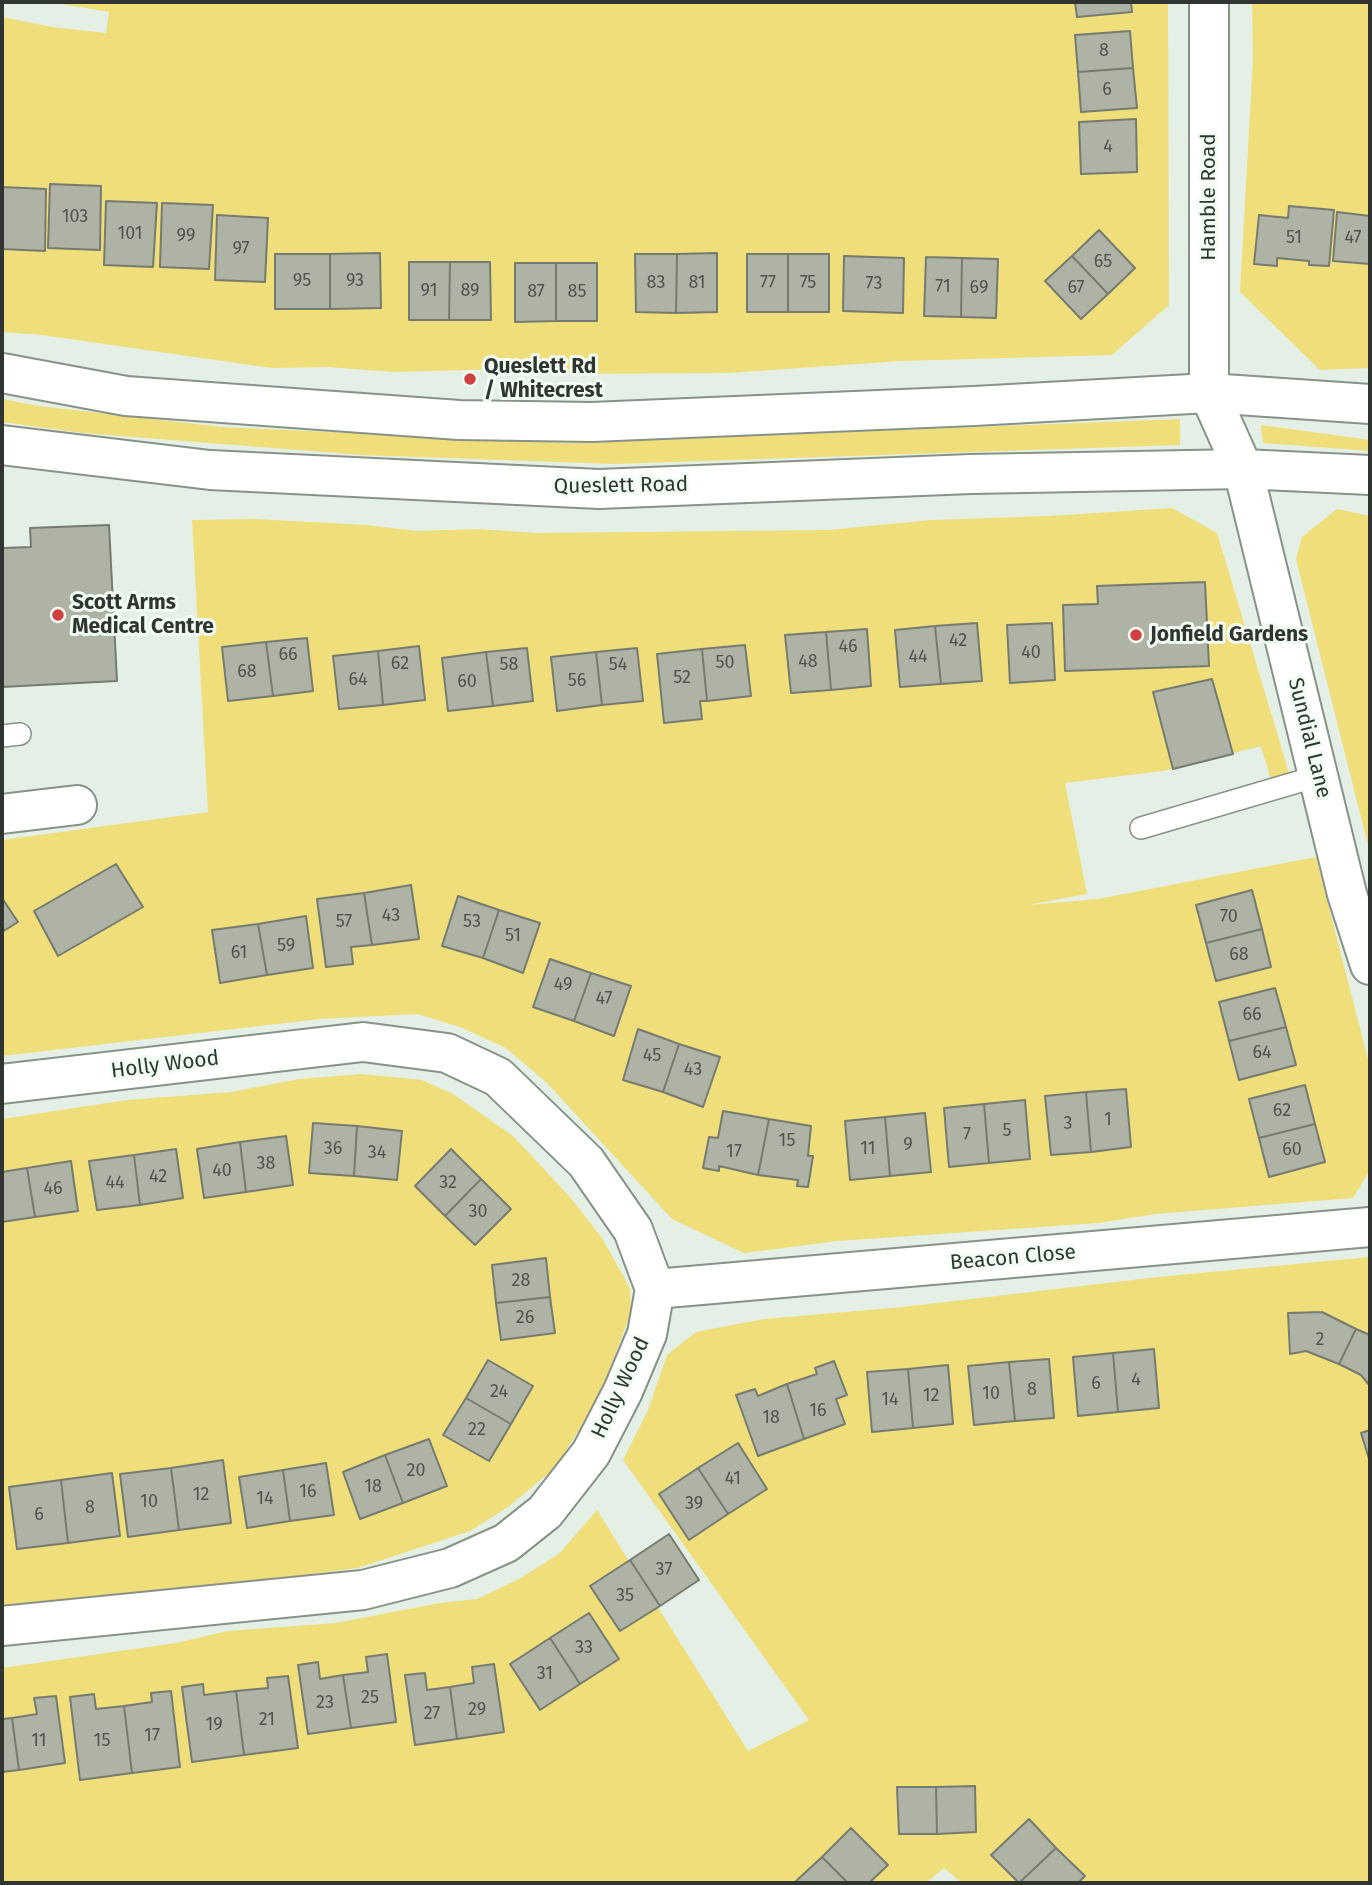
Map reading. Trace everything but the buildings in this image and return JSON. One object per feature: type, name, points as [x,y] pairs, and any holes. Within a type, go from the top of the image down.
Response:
[{"type":"main road","name":"Hamble Road","points":[[1209,2],[1209,393]]},
{"type":"main road","points":[[2,373],[126,396],[459,419],[565,421],[974,406],[1209,393],[1370,404]]},
{"type":"main road","points":[[1209,393],[1243,469]]},
{"type":"main road","name":"Queslett Road","points":[[2,445],[210,470],[599,489],[971,474],[1243,469],[1370,475]]},
{"type":"main road","name":"Sundial Lane","points":[[1243,469],[1318,776],[1359,890],[1370,965]]},
{"type":"main road","points":[[2,814],[77,805]]},
{"type":"main road","name":"Holly Wood","points":[[2,1084],[363,1042],[447,1053],[498,1077],[586,1163],[633,1230],[655,1289],[647,1334],[624,1391],[591,1453],[545,1512],[506,1543],[450,1568],[363,1590],[2,1626]]},
{"type":"main road","name":"Beacon Close","points":[[655,1289],[1370,1227]]},
{"type":"lane","points":[[1142,828],[1318,776]]},
{"type":"shaded area","points":[[50,2],[1168,2],[1169,305],[1112,355],[901,361],[728,373],[556,374],[505,369],[393,372],[328,367],[271,368],[42,335],[2,332],[2,17],[52,27],[106,33],[109,12]]},
{"type":"shaded area","points":[[1252,2],[1370,2],[1370,368],[1320,370],[1240,292],[1253,58]]},
{"type":"shaded area","points":[[2,399],[39,406],[222,427],[568,443],[1180,419],[1180,445],[614,464],[361,455],[83,433],[2,422]]},
{"type":"shaded area","points":[[1261,425],[1370,440],[1370,451],[1263,443]]},
{"type":"shaded area","points":[[1172,508],[1217,533],[1289,773],[1271,780],[1261,746],[1163,771],[1065,783],[1087,894],[1028,905],[1098,899],[1316,857],[1370,1067],[1370,1170],[1353,1198],[1155,1214],[1098,1223],[838,1241],[744,1253],[672,1219],[547,1083],[506,1048],[460,1027],[417,1014],[320,1019],[2,1056],[2,840],[208,812],[192,520],[255,519],[366,525],[417,531],[478,529],[536,533],[828,530],[932,520]]},
{"type":"shaded area","points":[[1337,509],[1370,516],[1370,853],[1296,559],[1302,537]]},
{"type":"shaded area","points":[[362,1074],[422,1080],[453,1094],[513,1136],[570,1197],[602,1238],[630,1288],[631,1312],[599,1398],[555,1468],[508,1507],[470,1531],[358,1568],[2,1613],[2,1119],[127,1100],[231,1092],[299,1079]]},
{"type":"shaded area","points":[[1370,1257],[1370,1883],[962,1883],[944,1868],[926,1883],[2,1883],[2,1668],[176,1643],[228,1631],[335,1623],[440,1603],[477,1599],[519,1579],[559,1554],[597,1510],[748,1751],[809,1720],[623,1460],[648,1410],[667,1355],[696,1332],[764,1319],[903,1307],[1158,1277]]},
{"type":"place","name":"Queslett Rd / Whitecrest","points":[[470,379]]},
{"type":"place","name":"Scott Arms Medical Centre","points":[[58,615]]},
{"type":"place","name":"Jonfield Gardens","points":[[1136,635]]}]
